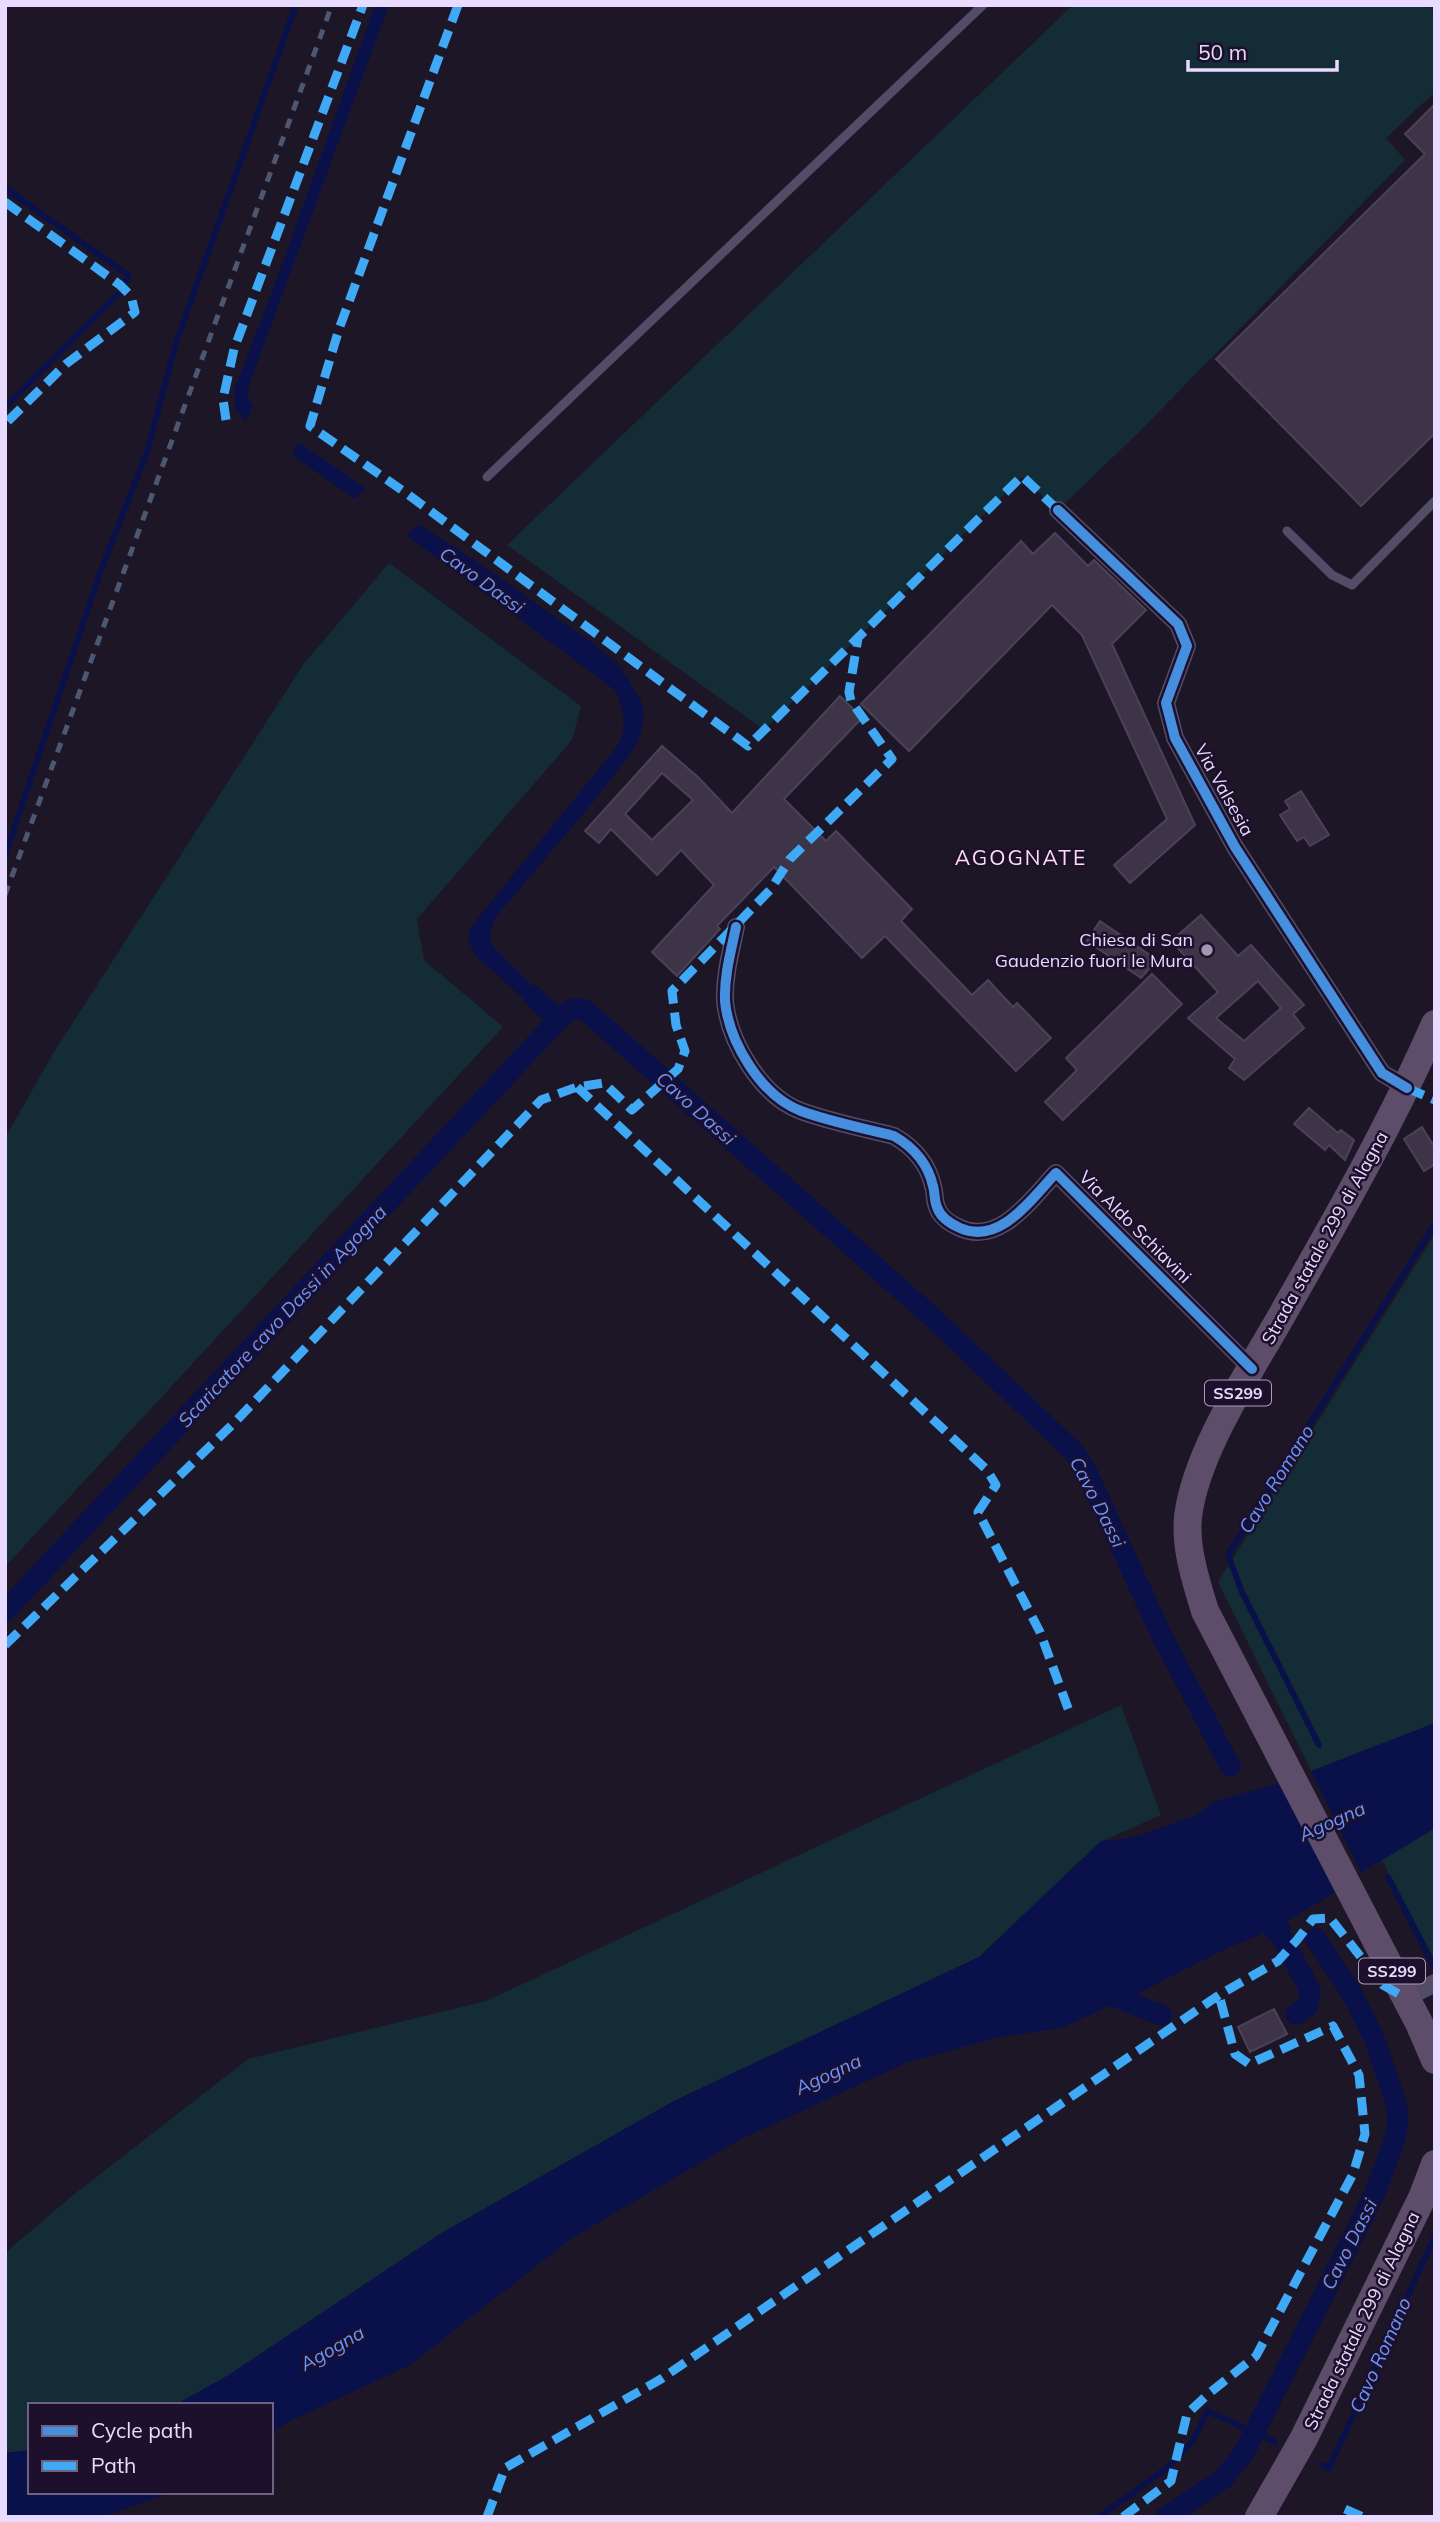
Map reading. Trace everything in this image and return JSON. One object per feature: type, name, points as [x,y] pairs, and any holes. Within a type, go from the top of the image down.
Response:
[{"type":"main road","name":"Strada statale 299 di Alagna","points":[[1435,1024],[1373,1156],[1210,1443],[1188,1518],[1192,1565],[1205,1611],[1406,1998],[1435,2060]]},
{"type":"main road","name":"Strada statale 299 di Alagna","points":[[1259,2517],[1304,2438],[1422,2198],[1435,2164]]},
{"type":"main road","name":"Strada statale 299 di Alagna","points":[[1277,2517],[1304,2438]]},
{"type":"street","name":"Via Valsesia","points":[[1058,510],[1178,624],[1187,646],[1166,703],[1175,738],[1235,847],[1382,1073],[1407,1088]]},
{"type":"street","name":"Via Aldo Schiavini","points":[[736,927],[726,979],[726,1003],[735,1039],[744,1058],[779,1099],[799,1110],[894,1136],[906,1143],[926,1167],[933,1184],[937,1209],[949,1223],[969,1232],[988,1232],[1010,1221],[1056,1173],[1252,1369]]},
{"type":"street","points":[[1406,1998],[1435,1983]]},
{"type":"lane","points":[[487,477],[983,5]]},
{"type":"lane","points":[[1287,531],[1332,575],[1352,585],[1435,501]]},
{"type":"shaded area","points":[[1073,5],[1428,5],[1435,12],[1435,92],[1386,138],[1405,160],[1138,433],[1058,510],[1022,477],[764,730],[507,545]]},
{"type":"shaded area","points":[[389,563],[581,706],[572,740],[417,919],[424,960],[503,1027],[5,1567],[5,1138],[54,1052],[303,665]]},
{"type":"shaded area","points":[[1435,1234],[1435,1723],[1311,1771],[1218,1582]]},
{"type":"shaded area","points":[[1121,1705],[1161,1815],[1100,1842],[979,1957],[674,2101],[440,2234],[227,2376],[179,2403],[28,2403],[28,2450],[5,2453],[5,2253],[68,2199],[248,2059],[486,2001]]},
{"type":"shaded area","points":[[1435,1828],[1435,1961],[1382,1860]]},
{"type":"water","points":[[375,5],[389,5],[249,385],[247,398],[253,405],[246,422],[236,410],[234,391]]},
{"type":"water","points":[[298,442],[366,488],[355,499],[292,455]]},
{"type":"water","points":[[418,524],[479,563],[594,644],[620,666],[641,700],[644,714],[641,733],[634,749],[594,801],[495,918],[489,938],[494,947],[556,1010],[547,1020],[475,955],[468,940],[470,928],[617,746],[624,725],[621,704],[615,690],[407,536]]},
{"type":"water","points":[[1435,1723],[1435,1828],[1361,1873],[1311,1771]]},
{"type":"water","name":"Agogna","points":[[1279,1783],[1336,1892],[1287,1921],[1291,1928],[1268,1940],[1264,1933],[1223,1950],[1145,1990],[1061,2028],[1000,2037],[908,2062],[739,2140],[572,2238],[410,2365],[288,2422],[273,2432],[273,2403],[179,2403],[227,2376],[440,2234],[674,2101],[979,1957],[1100,1842],[1138,1836],[1196,1815],[1213,1802]]},
{"type":"water","points":[[28,2450],[28,2494],[167,2494],[102,2517],[5,2517],[5,2453]]},
{"type":"pier","points":[[1311,1771],[1361,1873],[1358,1875],[1307,1772]]},
{"type":"building","points":[[1435,104],[1435,433],[1361,506],[1216,359],[1425,154],[1405,134]]},
{"type":"building","points":[[1055,533],[1088,566],[1094,560],[1146,610],[1112,644],[1195,825],[1130,883],[1114,865],[1167,819],[1082,635],[1052,605],[909,751],[861,704],[1021,541],[1033,554]]},
{"type":"building","points":[[840,696],[862,718],[784,799],[826,841],[836,831],[912,909],[901,921],[972,995],[988,980],[1013,1007],[1017,1003],[1051,1038],[1016,1071],[885,936],[862,958],[774,867],[717,926],[720,929],[677,976],[652,952],[714,885],[681,850],[657,875],[611,829],[599,843],[585,831],[662,746],[699,778],[732,813]],"holes":[[[662,773],[693,800],[652,840],[625,814]]]},
{"type":"building","points":[[1301,791],[1329,835],[1310,846],[1304,837],[1297,841],[1280,815],[1290,809],[1285,801]]},
{"type":"building","points":[[1201,915],[1238,956],[1251,945],[1304,1005],[1293,1014],[1304,1028],[1244,1080],[1229,1068],[1235,1059],[1188,1018],[1218,992],[1175,945],[1182,939],[1178,935]],"holes":[[[1258,981],[1281,1008],[1244,1041],[1216,1018]]]},
{"type":"building","points":[[1100,921],[1157,960],[1141,978],[1087,941]]},
{"type":"building","points":[[1152,974],[1182,1004],[1063,1120],[1045,1102],[1077,1070],[1066,1058]]},
{"type":"building","points":[[1309,1108],[1338,1133],[1341,1130],[1354,1140],[1345,1160],[1329,1145],[1325,1150],[1294,1124]]},
{"type":"building","points":[[1422,1127],[1435,1148],[1435,1164],[1424,1171],[1404,1139]]},
{"type":"building","points":[[1274,2009],[1287,2034],[1250,2052],[1238,2027]]},
{"type":"waterway","points":[[5,856],[100,573],[147,452],[176,343],[296,5]]},
{"type":"waterway","points":[[5,188],[128,275],[126,282]]},
{"type":"waterway","points":[[5,407],[118,294]]},
{"type":"waterway","name":"Cavo Dassi","points":[[533,996],[558,1020],[574,1009],[585,1010],[932,1317],[1074,1452],[1088,1475],[1162,1636],[1230,1766]]},
{"type":"waterway","name":"Scaricatore cavo Dassi in Agogna","points":[[5,1611],[558,1020]]},
{"type":"waterway","name":"Cavo Romano","points":[[1319,1745],[1242,1592],[1228,1555],[1435,1224]]},
{"type":"waterway","name":"Cavo Romano","points":[[1388,1877],[1435,1968]]},
{"type":"waterway","points":[[1267,1910],[1310,1990],[1308,2006],[1296,2014]]},
{"type":"waterway","name":"Cavo Dassi","points":[[1166,2517],[1224,2478],[1245,2451],[1375,2193],[1395,2139],[1398,2118],[1396,2103],[1374,2038],[1351,1992],[1315,1938]]},
{"type":"waterway","points":[[1098,1990],[1161,2015]]},
{"type":"waterway","name":"Cavo Romano","points":[[1322,2465],[1329,2468],[1435,2236]]},
{"type":"waterway","name":"Cavo Romano","points":[[1099,2517],[1167,2468],[1193,2441],[1207,2411],[1275,2442]]},
{"type":"railway","points":[[5,895],[332,5]]},
{"type":"marked path","points":[[226,420],[223,399],[234,349],[363,5]]},
{"type":"marked path","points":[[458,5],[339,329],[310,426],[406,493],[748,746],[1022,476],[1058,510]]},
{"type":"marked path","points":[[5,202],[120,285],[131,296],[135,312],[66,364],[5,424]]},
{"type":"marked path","points":[[5,1645],[235,1422],[541,1100],[577,1087],[604,1083],[632,1110],[678,1069],[685,1051],[676,1025],[672,991],[771,889],[790,859],[892,759],[851,701],[849,692],[858,638]]},
{"type":"marked path","points":[[577,1087],[987,1470],[996,1485],[978,1512],[1040,1632],[1069,1711]]},
{"type":"marked path","points":[[1407,1088],[1435,1100]]},
{"type":"marked path","points":[[487,2517],[505,2468],[661,2379],[1219,1995],[1278,1961],[1313,1919],[1330,1918],[1383,1985],[1406,1998]]},
{"type":"marked path","points":[[1123,2517],[1171,2481],[1187,2414],[1256,2356],[1353,2174],[1365,2134],[1359,2075],[1333,2026],[1249,2064],[1235,2054],[1219,1995]]},
{"type":"marked path","points":[[1345,2509],[1363,2517]]},
{"type":"cycle path","points":[[1058,510],[1178,624],[1187,646],[1166,703],[1175,738],[1235,847],[1382,1073],[1407,1088]]},
{"type":"cycle path","points":[[736,927],[726,982],[728,1017],[740,1050],[760,1080],[773,1093],[786,1104],[801,1111],[901,1140],[919,1157],[927,1170],[941,1214],[960,1228],[975,1232],[988,1231],[1002,1225],[1026,1206],[1056,1173],[1252,1369]]},
{"type":"place","name":"Chiesa di San Gaudenzio fuori le Mura","points":[[1207,950]]},
{"type":"district","name":"AGOGNATE","points":[[1021,858]]}]
